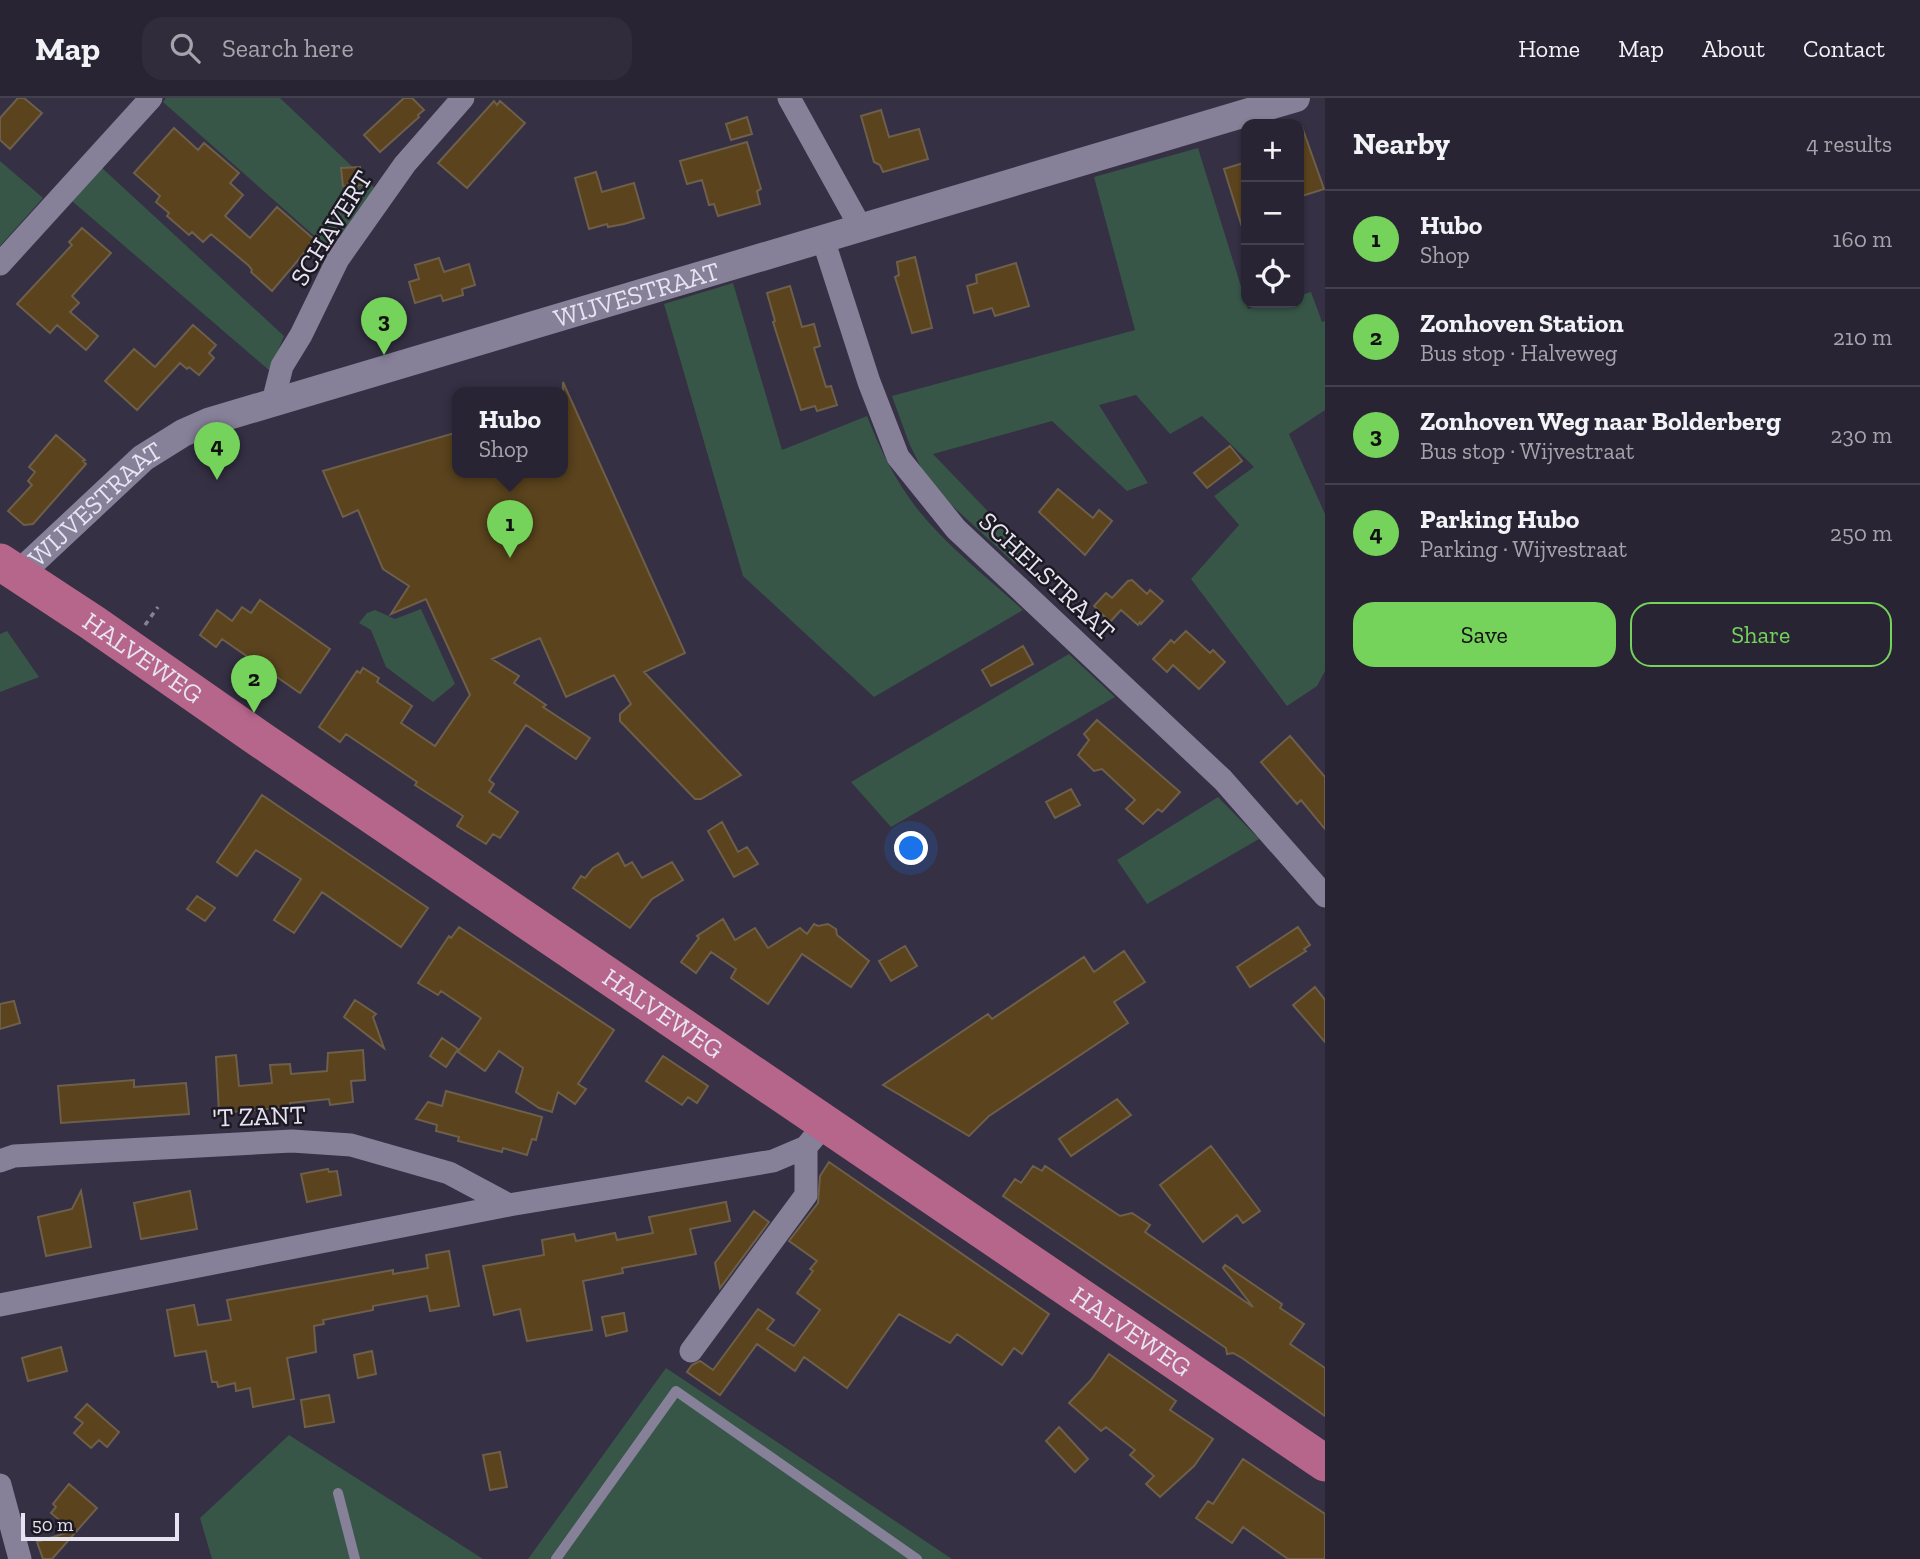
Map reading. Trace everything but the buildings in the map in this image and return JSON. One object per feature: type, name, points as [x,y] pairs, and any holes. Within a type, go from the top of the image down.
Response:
[{"type":"main road","name":"HALVEWEG","points":[[10,568],[272,748],[816,1135],[1325,1463]]},
{"type":"street","points":[[0,264],[151,98]]},
{"type":"street","name":"SCHAVERT","points":[[273,402],[282,366],[301,335],[338,259],[405,164],[463,98]]},
{"type":"street","points":[[789,98],[861,228]]},
{"type":"street","name":"WIJVESTRAAT","points":[[10,568],[143,458],[183,433],[208,422],[1296,98]]},
{"type":"street","name":"SCHELSTRAAT","points":[[823,239],[869,382],[898,457],[956,529],[1223,780],[1325,896]]},
{"type":"street","points":[[0,1305],[509,1205],[774,1161],[816,1135]]},
{"type":"street","points":[[691,1351],[806,1195],[816,1135]]},
{"type":"street","name":"'T ZANT","points":[[0,1161],[14,1156],[292,1141],[351,1145],[449,1173],[509,1205]]},
{"type":"street","points":[[0,1485],[20,1559]]},
{"type":"lane","points":[[556,1559],[676,1391],[917,1559]]},
{"type":"lane","points":[[338,1493],[355,1559]]},
{"type":"green space","points":[[166,98],[280,98],[377,190],[329,249],[163,102]]},
{"type":"green space","points":[[1198,148],[1241,286],[1241,308],[1304,308],[1304,294],[1311,292],[1322,322],[1325,321],[1325,410],[1289,434],[1325,514],[1325,671],[1317,686],[1287,706],[1191,579],[1239,525],[1214,496],[1254,467],[1202,416],[1170,434],[1136,395],[1099,405],[1148,483],[1127,491],[1052,421],[933,454],[1026,551],[1015,564],[929,484],[909,443],[892,396],[1135,330],[1094,177]]},
{"type":"green space","points":[[0,161],[43,198],[0,246]]},
{"type":"green space","points":[[101,167],[284,336],[270,371],[72,201]]},
{"type":"green space","points":[[733,283],[782,450],[867,416],[888,462],[915,506],[953,547],[1023,610],[874,697],[743,576],[664,304]]},
{"type":"green space","points":[[421,609],[455,684],[433,702],[386,667],[371,630],[359,623],[367,613],[375,610],[395,619]]},
{"type":"green space","points":[[7,631],[39,677],[0,692],[0,634]]},
{"type":"green space","points":[[1069,654],[1115,697],[891,827],[851,782]]},
{"type":"green space","points":[[1218,797],[1259,839],[1147,904],[1117,860]]},
{"type":"green space","points":[[666,1368],[952,1559],[528,1559]]},
{"type":"green space","points":[[289,1435],[483,1559],[212,1559],[200,1518]]},
{"type":"place","name":"Zonhoven Weg naar Bolderberg","points":[[384,355]]},
{"type":"place","name":"Parking Hubo","points":[[217,480]]},
{"type":"place","name":"Hubo","points":[[510,558]]},
{"type":"place","name":"Zonhoven Station","points":[[254,713]]}]
